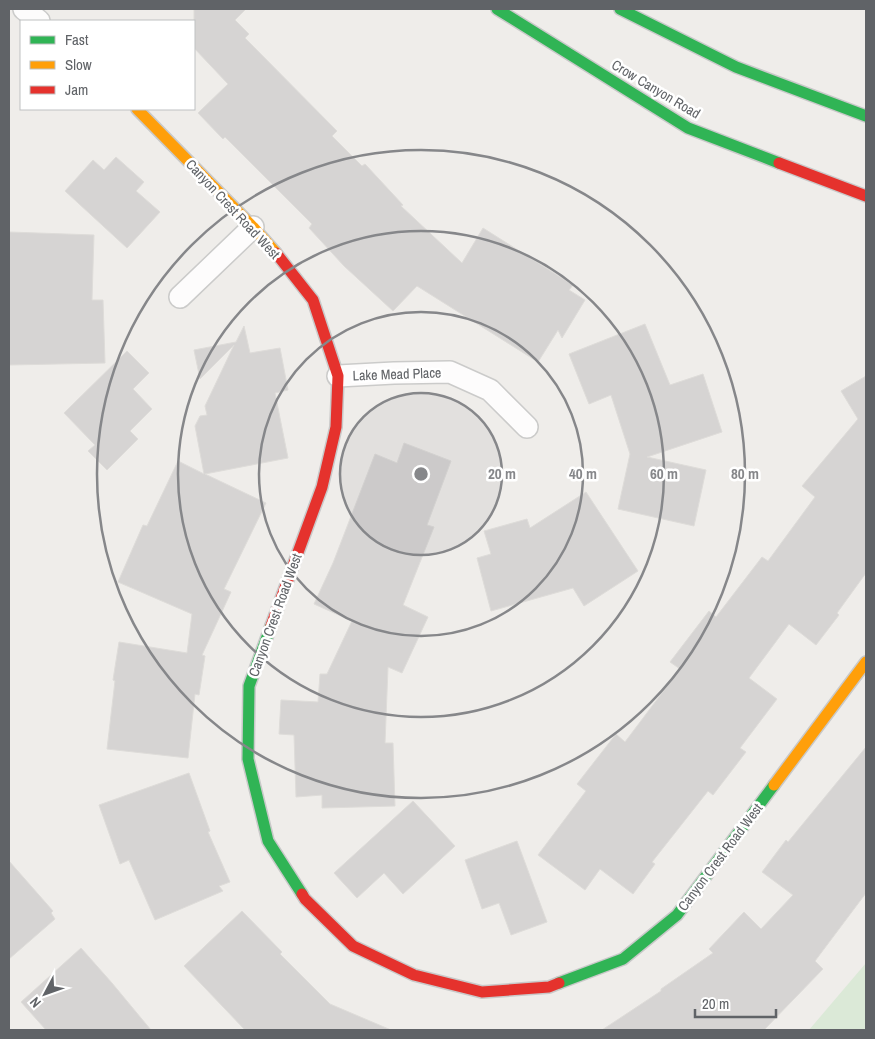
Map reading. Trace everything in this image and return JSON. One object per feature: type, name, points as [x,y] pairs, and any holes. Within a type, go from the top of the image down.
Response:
[{"type":"street","points":[[24,9],[38,20]]},
{"type":"street","name":"Crow Canyon Road","points":[[497,9],[508,18],[688,128],[866,196]]},
{"type":"street","points":[[620,9],[736,67],[866,116]]},
{"type":"street","name":"Canyon Crest Road West","points":[[139,110],[253,227],[313,300],[338,376],[336,428],[322,487],[249,686],[248,759],[268,841],[305,899],[353,946],[414,975],[482,992],[549,987],[623,958],[677,915],[866,662]]},
{"type":"street","points":[[180,297],[253,227]]},
{"type":"street","name":"Lake Mead Place","points":[[338,376],[450,372],[490,390],[527,427]]},
{"type":"green space","points":[[866,963],[866,1030],[809,1030]]},
{"type":"building","points":[[194,9],[246,9],[235,20],[249,34],[245,38],[337,131],[332,136],[362,166],[365,164],[403,205],[401,206],[462,263],[483,228],[573,285],[569,290],[585,300],[562,338],[558,330],[538,362],[417,286],[393,311],[344,266],[309,228],[312,224],[225,137],[223,139],[198,113],[228,84],[195,49]]},
{"type":"building","points":[[116,157],[144,182],[136,191],[160,212],[127,248],[65,191],[93,160],[104,170]]},
{"type":"building","points":[[9,232],[94,235],[92,300],[103,300],[105,363],[9,365]]},
{"type":"building","points":[[645,324],[670,385],[703,374],[722,432],[647,457],[706,470],[694,526],[618,509],[630,454],[611,395],[589,404],[569,354]]},
{"type":"building","points":[[244,326],[250,353],[280,348],[288,390],[275,393],[288,458],[205,474],[266,503],[224,589],[231,592],[202,655],[205,656],[199,695],[195,694],[188,758],[107,749],[115,681],[113,680],[119,642],[187,653],[192,614],[118,582],[143,525],[147,526],[178,461],[204,474],[195,426],[200,416],[207,415],[205,406],[234,345],[200,379],[194,350],[236,342]]},
{"type":"building","points":[[127,351],[149,373],[133,389],[152,409],[130,431],[138,439],[107,470],[88,451],[95,445],[64,413]]},
{"type":"building","points":[[866,376],[866,573],[837,613],[839,615],[816,645],[789,624],[749,678],[777,699],[740,748],[746,752],[713,795],[708,791],[652,862],[655,864],[633,894],[600,869],[585,890],[538,855],[586,791],[577,784],[616,734],[625,742],[680,669],[670,662],[709,611],[716,617],[762,557],[768,561],[815,497],[802,486],[858,419],[841,391]]},
{"type":"building","points":[[404,443],[451,461],[427,525],[434,527],[403,605],[428,617],[402,673],[388,667],[385,743],[393,743],[395,806],[322,808],[322,795],[296,797],[294,735],[279,734],[281,700],[318,702],[320,674],[327,674],[352,621],[314,604],[333,563],[375,454],[397,463]]},
{"type":"building","points":[[586,492],[638,571],[584,606],[573,588],[491,611],[477,558],[491,554],[484,531],[527,519],[530,528]]},
{"type":"building","points":[[866,747],[866,893],[815,961],[823,969],[764,1030],[602,1030],[661,991],[661,989],[713,953],[709,949],[744,912],[761,929],[793,895],[762,872],[786,840],[788,842]]},
{"type":"building","points":[[189,773],[210,831],[208,832],[230,882],[219,886],[223,891],[155,920],[129,860],[120,864],[99,805]]},
{"type":"building","points":[[413,801],[455,846],[403,894],[384,873],[357,898],[334,873]]},
{"type":"building","points":[[517,841],[547,922],[511,935],[499,903],[482,909],[465,860]]},
{"type":"building","points":[[9,861],[53,911],[51,913],[55,919],[9,959]]},
{"type":"building","points":[[242,911],[282,952],[280,954],[330,1004],[391,1030],[245,1030],[184,966]]},
{"type":"building","points":[[81,948],[151,1030],[46,1030],[21,1002]]},
{"type":"traffic: fast","points":[[497,9],[688,128],[779,163]]},
{"type":"traffic: fast","points":[[620,9],[736,67],[866,116]]},
{"type":"traffic: fast","points":[[271,626],[249,686],[248,759],[268,841],[302,894]]},
{"type":"traffic: fast","points":[[559,983],[623,959],[677,915],[774,785]]},
{"type":"traffic: slow","points":[[138,110],[253,227],[276,253]]},
{"type":"traffic: slow","points":[[774,785],[866,662]]},
{"type":"traffic: jam","points":[[779,163],[866,196]]},
{"type":"traffic: jam","points":[[271,626],[322,487],[336,427],[338,376],[313,300],[276,253]]},
{"type":"traffic: jam","points":[[302,894],[353,946],[414,975],[482,992],[549,987],[559,983]]}]
